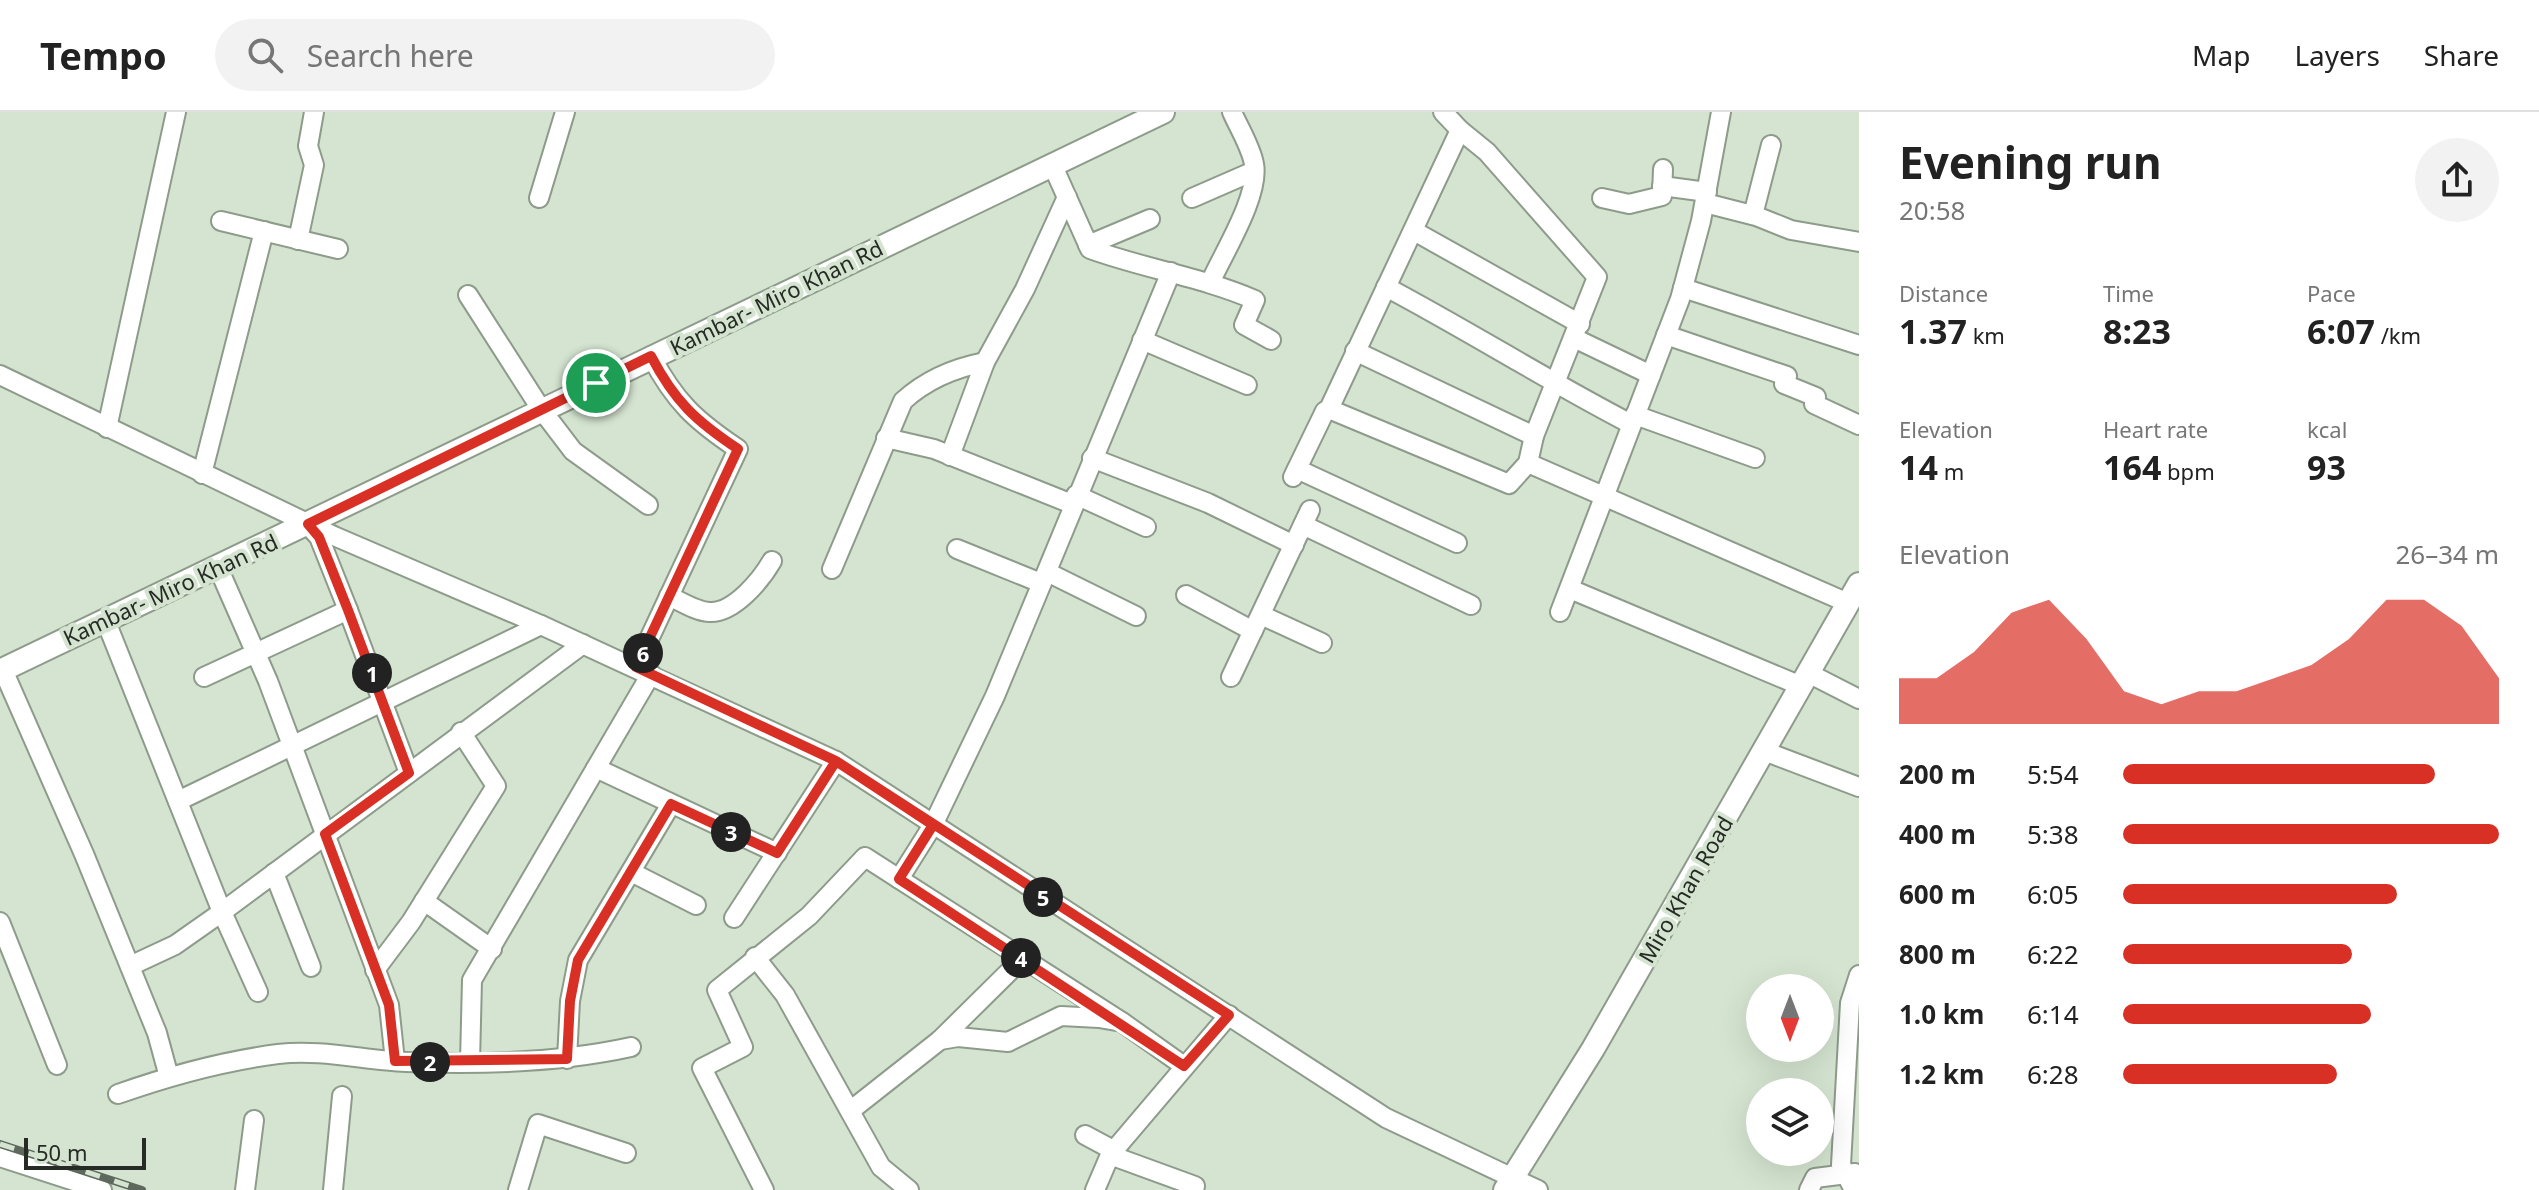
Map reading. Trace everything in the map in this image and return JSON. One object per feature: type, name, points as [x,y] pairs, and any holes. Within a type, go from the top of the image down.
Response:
[{"type":"main road","name":"Kambar- Miro Khan Rd","points":[[2,670],[1163,112]]},
{"type":"main road","name":"Miro Khan Road","points":[[1509,1183],[1593,1049],[1854,594]]},
{"type":"street","points":[[107,428],[176,112]]},
{"type":"street","points":[[298,240],[314,165],[308,146],[314,112]]},
{"type":"street","points":[[539,198],[565,112]]},
{"type":"street","points":[[1211,281],[1229,240],[1244,217],[1254,171],[1232,112]]},
{"type":"street","points":[[1329,409],[1509,484],[1528,463],[1534,436],[1597,277],[1487,152],[1443,112]]},
{"type":"street","points":[[1560,612],[1683,288],[1706,197],[1721,112]]},
{"type":"street","points":[[1457,543],[1295,473],[1325,411],[1329,409],[1460,130]]},
{"type":"street","points":[[1753,215],[1771,145]]},
{"type":"street","points":[[1052,164],[1090,249],[1120,260],[1211,281],[1255,300],[1244,325],[1271,340]]},
{"type":"street","points":[[1192,198],[1254,171]]},
{"type":"street","points":[[1602,198],[1629,204],[1662,196],[1663,178],[1791,230],[1859,242]]},
{"type":"street","points":[[950,456],[985,362],[1025,289],[1067,197]]},
{"type":"street","points":[[1088,245],[1150,219]]},
{"type":"street","points":[[221,221],[338,249]]},
{"type":"street","points":[[202,474],[264,231]]},
{"type":"street","points":[[1414,231],[1651,375]]},
{"type":"street","points":[[899,879],[933,825],[995,696],[1171,272]]},
{"type":"street","points":[[1386,287],[1487,340],[1555,385],[1633,420],[1755,458]]},
{"type":"street","points":[[1683,288],[1859,345]]},
{"type":"street","points":[[468,295],[541,409],[573,451],[648,505]]},
{"type":"street","points":[[1666,335],[1787,376],[1784,384],[1816,397],[1814,404],[1859,425]]},
{"type":"street","points":[[1142,340],[1247,385]]},
{"type":"street","points":[[1355,351],[1534,436]]},
{"type":"street","points":[[470,1062],[472,980],[596,768],[644,671],[669,596],[738,449],[694,419],[666,384],[651,356]]},
{"type":"street","points":[[832,569],[903,401],[917,389],[956,368],[985,362]]},
{"type":"street","points":[[0,375],[308,524],[644,671],[836,761],[1386,1118],[1509,1183],[1538,1190]]},
{"type":"street","points":[[886,438],[950,456],[1146,527]]},
{"type":"street","points":[[1092,458],[1208,503],[1294,545]]},
{"type":"street","points":[[1528,463],[1602,497],[1854,594]]},
{"type":"street","points":[[1231,677],[1306,518],[1471,605]]},
{"type":"street","points":[[308,524],[319,537],[409,773]]},
{"type":"street","points":[[957,549],[1044,577],[1136,616]]},
{"type":"street","points":[[669,596],[708,613],[715,612],[738,600],[760,581],[772,561]]},
{"type":"street","points":[[217,565],[255,654],[389,1005],[395,1061]]},
{"type":"street","points":[[1570,589],[1859,699]]},
{"type":"street","points":[[1186,595],[1257,623],[1322,643]]},
{"type":"street","points":[[204,677],[348,610]]},
{"type":"street","points":[[105,619],[222,912],[258,992]]},
{"type":"street","points":[[178,801],[541,625]]},
{"type":"street","points":[[130,966],[175,945],[222,912],[583,644]]},
{"type":"street","points":[[2,670],[130,966],[157,1033],[169,1077]]},
{"type":"street","points":[[375,970],[424,901],[497,782],[461,732]]},
{"type":"street","points":[[1764,751],[1859,787]]},
{"type":"street","points":[[734,918],[836,761]]},
{"type":"street","points":[[596,768],[777,853]]},
{"type":"street","points":[[567,1059],[570,1001],[578,960],[671,804]]},
{"type":"street","points":[[764,1190],[702,1068],[743,1047],[717,990],[809,916],[865,857],[1122,1022],[1184,1066]]},
{"type":"street","points":[[631,872],[696,905]]},
{"type":"street","points":[[274,873],[311,967]]},
{"type":"street","points":[[424,901],[492,949]]},
{"type":"street","points":[[0,922],[57,1065]]},
{"type":"street","points":[[755,957],[785,995],[881,1167],[909,1190]]},
{"type":"street","points":[[850,1111],[940,1040],[1022,959]]},
{"type":"street","points":[[1854,1179],[1841,1165],[1859,975]]},
{"type":"street","points":[[1095,1190],[1111,1152],[1229,1015]]},
{"type":"street","points":[[940,1040],[958,1037],[1008,1042],[1061,1016],[1122,1022]]},
{"type":"street","points":[[118,1094],[169,1077],[278,1054],[470,1062],[567,1059],[631,1047]]},
{"type":"street","points":[[333,1190],[342,1096]]},
{"type":"street","points":[[245,1190],[254,1120]]},
{"type":"street","points":[[518,1190],[538,1124],[626,1153]]},
{"type":"street","points":[[1085,1135],[1111,1152],[1195,1186],[1194,1190]]},
{"type":"street","points":[[0,1157],[102,1190]]},
{"type":"street","points":[[1809,1190],[1815,1178],[1854,1179]]},
{"type":"railway","points":[[0,1144],[142,1190]]},
{"type":"route","points":[[596,383],[308,524],[319,537],[409,773],[325,834],[389,1005],[395,1061],[567,1059],[570,1001],[578,960],[671,804],[777,853],[836,761],[933,825],[899,879],[1122,1022],[1184,1066],[1229,1015],[836,761],[636,667],[738,449],[694,419],[666,384],[651,356],[596,383]]}]
